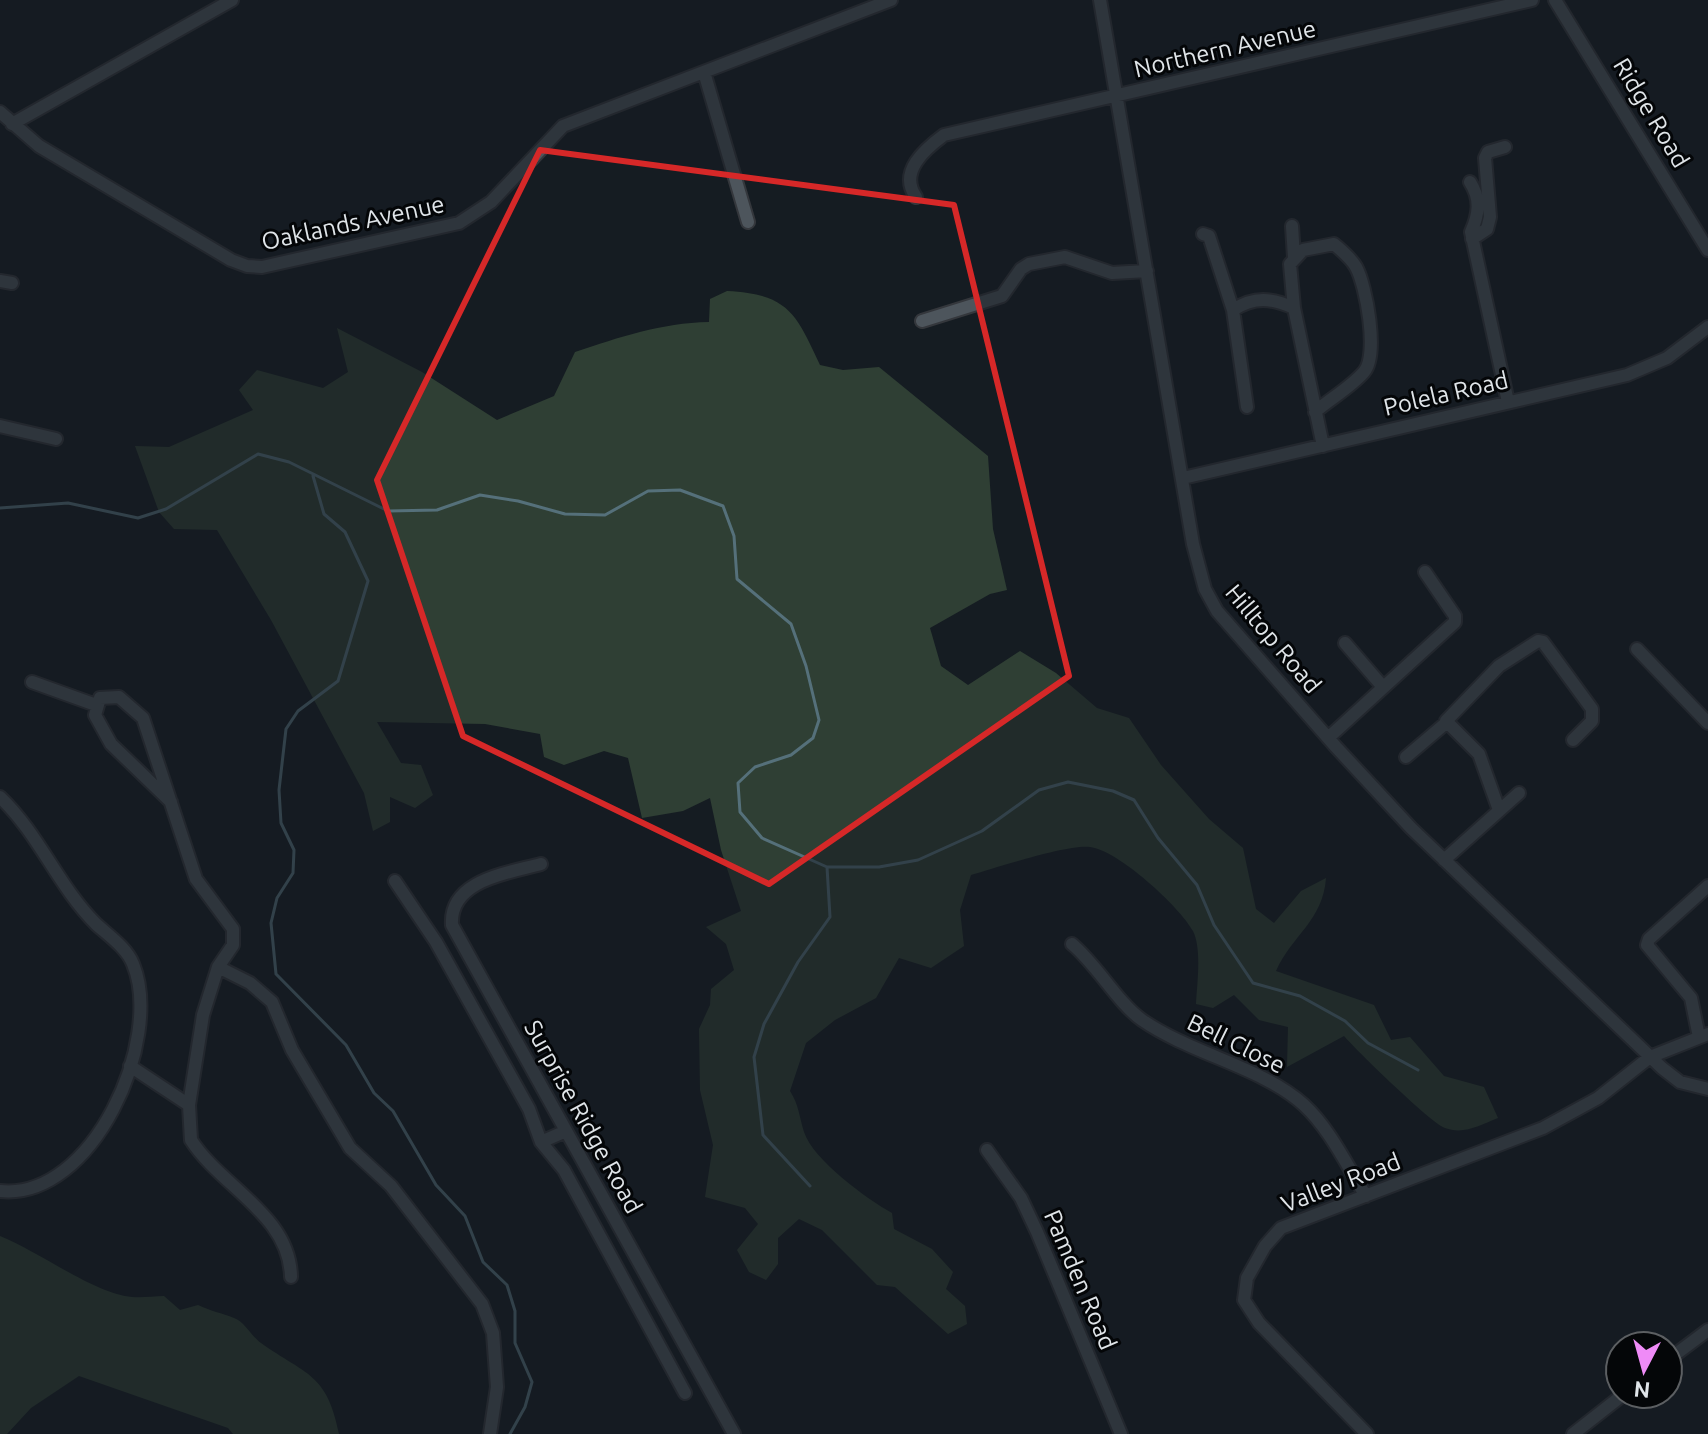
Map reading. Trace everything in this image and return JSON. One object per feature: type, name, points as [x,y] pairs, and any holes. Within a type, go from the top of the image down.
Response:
[{"type":"street","points":[[4,118],[232,0]]},
{"type":"street","name":"Oaklands Avenue","points":[[4,118],[51,154],[231,260],[262,267],[459,223],[491,202],[563,126],[891,0]]},
{"type":"street","name":"Hilltop Road","points":[[1100,0],[1200,574],[1211,603],[1328,738],[1444,860],[1650,1057],[1680,1082],[1708,1089]]},
{"type":"street","name":"Northern Avenue","points":[[916,197],[910,186],[914,164],[944,135],[1532,0]]},
{"type":"street","name":"Ridge Road","points":[[1555,0],[1708,250]]},
{"type":"street","points":[[704,72],[748,222]]},
{"type":"street","points":[[1472,239],[1487,229],[1490,217],[1485,158],[1488,152],[1505,147]]},
{"type":"street","points":[[1470,182],[1477,194],[1478,208],[1472,239],[1508,402]]},
{"type":"street","points":[[1292,226],[1294,257]]},
{"type":"street","points":[[1203,234],[1209,236],[1233,310],[1247,407]]},
{"type":"street","points":[[1315,412],[1365,371],[1370,360],[1369,318],[1356,266],[1334,244],[1303,250],[1290,264],[1294,308],[1315,412],[1323,446]]},
{"type":"street","points":[[922,321],[1002,296],[1021,269],[1029,264],[1065,257],[1112,273],[1147,271]]},
{"type":"street","points":[[1233,310],[1261,298],[1294,308]]},
{"type":"street","name":"Polela Road","points":[[1183,478],[1654,366],[1708,327]]},
{"type":"street","points":[[0,426],[56,439]]},
{"type":"street","points":[[1328,738],[1455,622],[1455,616],[1425,572]]},
{"type":"street","points":[[1406,757],[1446,723],[1499,666],[1538,641],[1543,642],[1592,709],[1592,721],[1573,740]]},
{"type":"street","points":[[1345,643],[1383,687]]},
{"type":"street","points":[[1637,649],[1708,723]]},
{"type":"street","points":[[32,682],[96,705]]},
{"type":"street","points":[[171,802],[111,744],[95,720],[96,705],[104,696],[114,695],[138,711],[171,802],[196,879],[233,929],[233,945],[218,967],[203,1015],[189,1105],[191,1140],[271,1224],[290,1255],[291,1277]]},
{"type":"street","points":[[1446,723],[1479,754],[1499,810]]},
{"type":"street","points":[[1444,860],[1519,793]]},
{"type":"street","points":[[0,797],[35,841],[69,894],[133,962],[140,1020],[130,1066],[101,1134],[82,1156],[42,1187],[0,1191]]},
{"type":"street","name":"Surprise Ridge Road","points":[[541,864],[493,877],[464,892],[456,901],[451,919],[470,960],[734,1434]]},
{"type":"street","points":[[395,881],[436,942],[529,1109],[541,1142],[564,1170],[685,1393]]},
{"type":"street","points":[[1704,1036],[1691,998],[1647,945],[1649,939],[1708,886]]},
{"type":"street","name":"Bell Close","points":[[1072,944],[1090,959],[1140,1019],[1198,1052],[1271,1084],[1302,1104],[1320,1124],[1366,1196]]},
{"type":"street","points":[[218,967],[250,983],[272,1002],[292,1050],[350,1148],[391,1186],[482,1304],[493,1333],[497,1387],[490,1434]]},
{"type":"street","name":"Valley Road","points":[[1367,1434],[1259,1323],[1244,1300],[1250,1270],[1281,1228],[1445,1168],[1571,1114],[1610,1091],[1650,1057],[1704,1036]]},
{"type":"street","points":[[130,1066],[189,1105]]},
{"type":"street","points":[[541,1142],[566,1131]]},
{"type":"street","name":"Pamden Road","points":[[987,1150],[1015,1187],[1033,1222],[1121,1434]]},
{"type":"street","points":[[1684,1348],[1708,1330]]},
{"type":"street","points":[[1573,1434],[1604,1410]]},
{"type":"highlighted area","points":[[540,150],[954,205],[1069,676],[769,884],[463,736],[377,480]]},
{"type":"green space","points":[[727,291],[748,293],[777,302],[796,320],[820,365],[843,370],[879,367],[988,456],[993,529],[1007,590],[990,594],[930,628],[941,666],[968,685],[1020,651],[1056,673],[1097,708],[1129,718],[1161,765],[1209,819],[1243,848],[1256,909],[1274,923],[1301,891],[1326,878],[1319,906],[1276,971],[1374,1005],[1391,1040],[1410,1037],[1444,1076],[1484,1087],[1498,1118],[1465,1130],[1445,1128],[1410,1101],[1344,1036],[1287,1067],[1288,1027],[1259,1020],[1234,995],[1213,1008],[1196,1004],[1196,938],[1186,921],[1162,895],[1102,850],[1090,847],[1066,849],[971,875],[960,910],[964,946],[931,968],[899,958],[876,998],[835,1020],[806,1043],[790,1091],[804,1132],[818,1154],[856,1189],[892,1213],[894,1229],[932,1249],[953,1272],[946,1289],[965,1306],[967,1324],[948,1334],[895,1287],[877,1285],[822,1230],[799,1219],[778,1238],[778,1264],[766,1280],[749,1272],[737,1250],[758,1224],[745,1208],[705,1197],[713,1145],[700,1090],[699,1029],[710,1005],[711,989],[734,970],[726,944],[706,927],[741,911],[721,850],[710,798],[683,811],[642,818],[628,758],[604,751],[564,765],[544,757],[540,734],[485,724],[377,722],[401,763],[421,765],[433,795],[415,808],[390,797],[390,822],[373,831],[364,793],[271,620],[217,530],[174,529],[159,512],[135,446],[169,447],[253,410],[239,390],[257,370],[323,388],[348,372],[337,328],[422,372],[497,420],[554,396],[575,352],[657,328],[709,322],[710,299]]},
{"type":"green space","points":[[0,1236],[117,1294],[164,1296],[180,1310],[198,1305],[238,1320],[258,1340],[321,1387],[334,1414],[339,1434],[233,1434],[228,1428],[79,1376],[31,1408],[7,1434],[0,1434]]},
{"type":"waterway","points":[[0,508],[68,503],[138,518],[166,509],[258,454],[289,462],[388,511],[437,510],[480,495],[518,501],[565,514],[605,515],[648,491],[680,490],[723,506],[734,536],[737,579],[791,624],[806,666],[819,720],[813,738],[791,755],[755,767],[738,783],[740,812],[762,838],[827,867],[879,867],[918,860],[982,831],[1039,790],[1068,782],[1113,791],[1134,800],[1158,838],[1197,885],[1214,925],[1253,983],[1300,996],[1345,1021],[1368,1043],[1418,1070]]},
{"type":"waterway","points":[[313,476],[324,514],[345,532],[368,581],[338,681],[298,711],[286,729],[279,790],[281,823],[294,850],[293,873],[277,898],[271,923],[276,974],[346,1045],[374,1093],[393,1111],[436,1185],[465,1216],[483,1262],[507,1285],[515,1311],[515,1343],[532,1382],[525,1407],[510,1434]]},
{"type":"waterway","points":[[810,1186],[763,1135],[754,1057],[764,1024],[798,962],[830,917],[827,867]]}]
